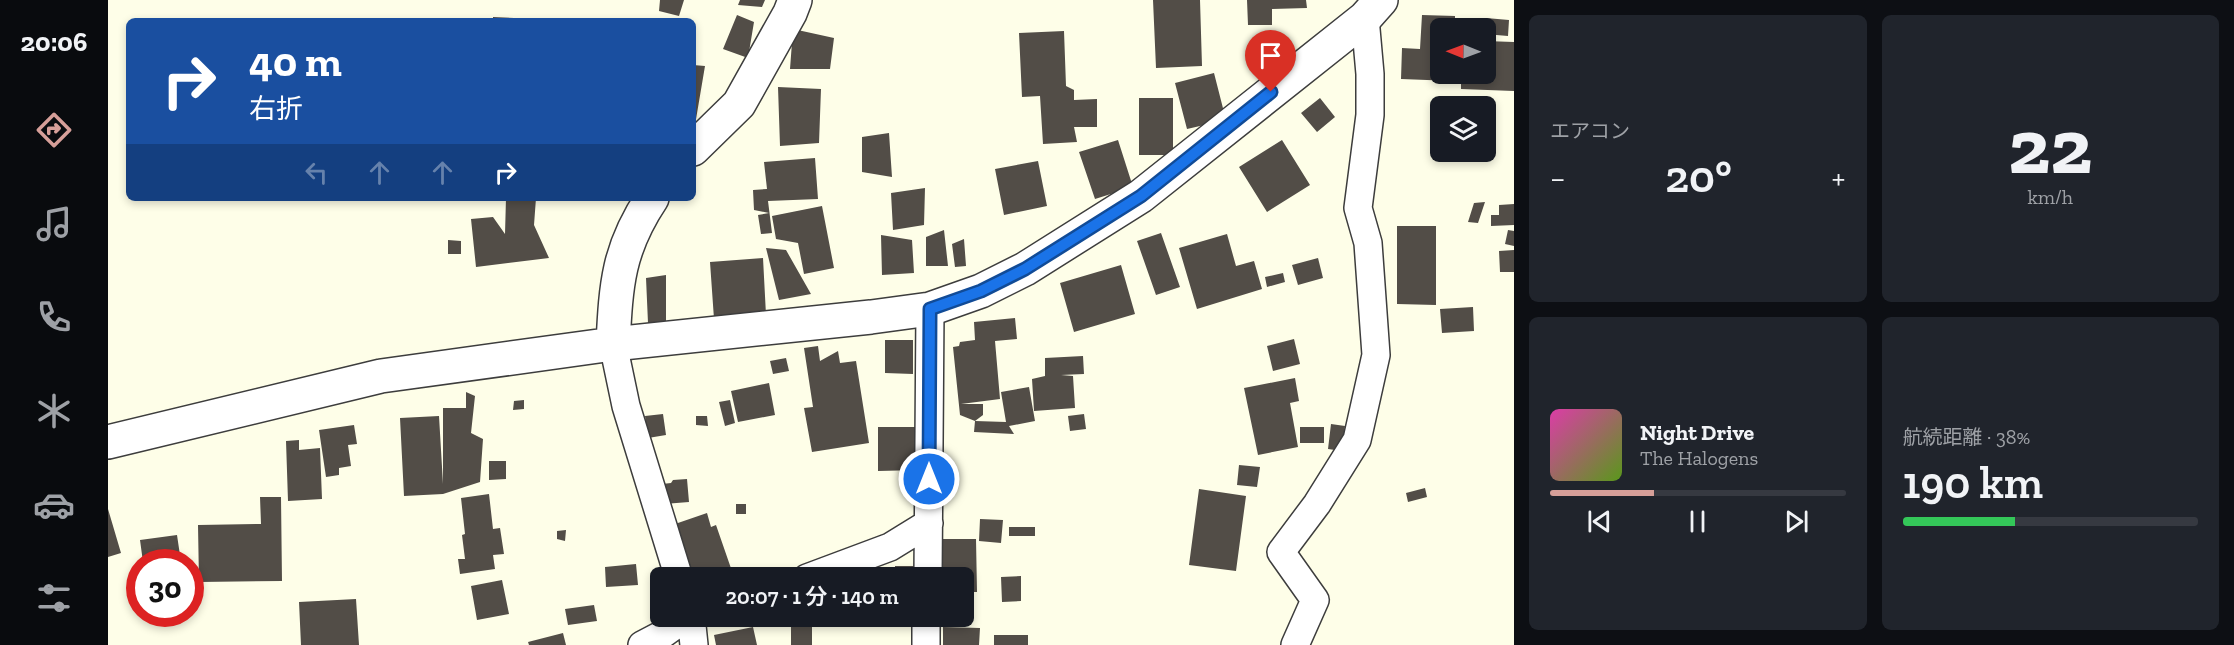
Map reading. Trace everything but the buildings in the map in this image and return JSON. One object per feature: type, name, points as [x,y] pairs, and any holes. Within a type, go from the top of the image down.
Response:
[{"type":"street","points":[[696,145],[739,104],[795,0]]},
{"type":"street","points":[[108,442],[381,376],[613,344],[930,309],[981,291],[1025,269],[1141,196],[1373,9]]},
{"type":"street","points":[[1295,645],[1315,600],[1281,552],[1317,504],[1357,440],[1376,355],[1368,243],[1358,208],[1370,115],[1373,9]]},
{"type":"street","points":[[650,201],[628,239],[619,269],[615,293],[613,344],[626,406],[676,567]]},
{"type":"street","points":[[928,567],[930,309]]},
{"type":"street","points":[[836,567],[890,547],[929,523]]},
{"type":"street","points":[[642,645],[673,627]]},
{"type":"street","points":[[691,627],[694,645]]},
{"type":"street","points":[[926,627],[926,645]]},
{"type":"route","points":[[929,479],[930,309],[981,291],[1025,269],[1141,196],[1271,92]]}]
